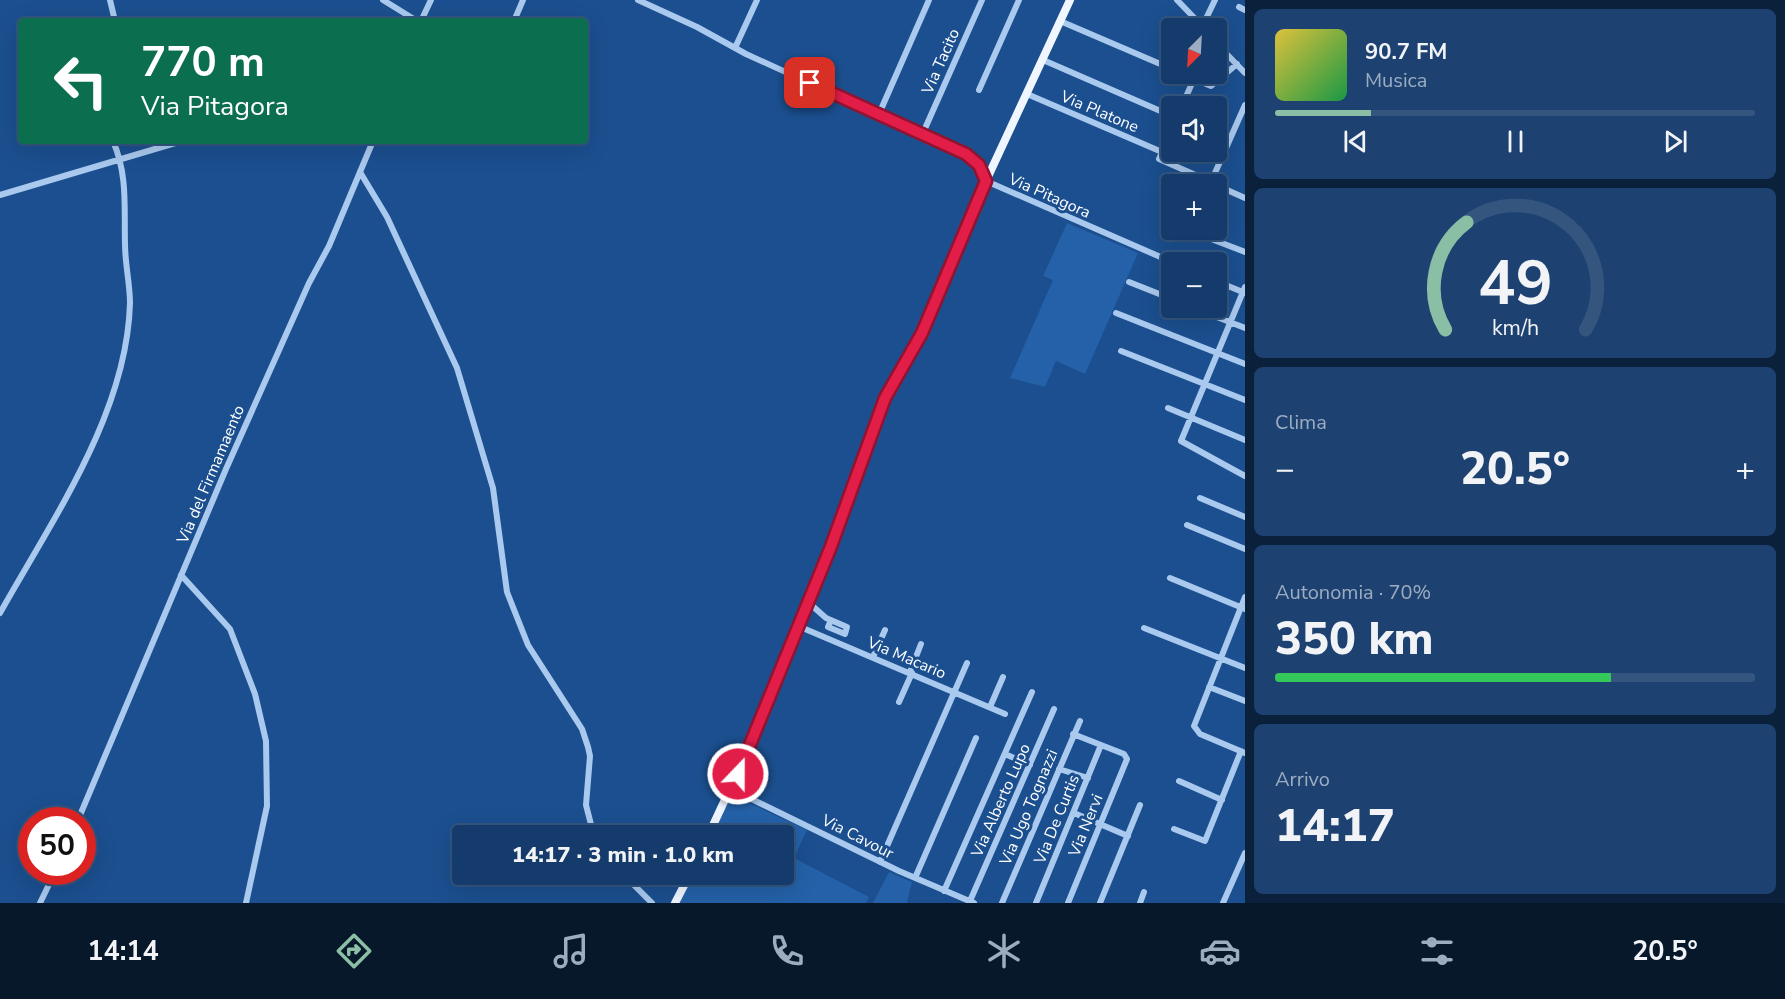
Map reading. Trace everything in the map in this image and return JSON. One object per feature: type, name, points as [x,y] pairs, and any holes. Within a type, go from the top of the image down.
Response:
[{"type":"main road","points":[[713,825],[731,789],[841,521],[885,398],[922,333],[986,181],[1070,0]]},
{"type":"main road","points":[[675,903],[684,885]]},
{"type":"street","points":[[110,0],[114,18]]},
{"type":"street","points":[[383,0],[412,18]]},
{"type":"street","points":[[423,18],[430,0]]},
{"type":"street","points":[[515,18],[523,0]]},
{"type":"street","name":"Via Pitagora","points":[[638,0],[697,27],[735,48],[966,154],[979,165],[986,181],[1161,257]]},
{"type":"street","points":[[735,48],[757,0]]},
{"type":"street","points":[[879,114],[929,0]]},
{"type":"street","name":"Via Tacito","points":[[923,133],[982,0]]},
{"type":"street","points":[[979,90],[1019,0]]},
{"type":"street","points":[[1178,0],[1194,18]]},
{"type":"street","points":[[1207,18],[1215,0]]},
{"type":"street","points":[[1060,21],[1161,64]]},
{"type":"street","points":[[1227,54],[1245,73]]},
{"type":"street","points":[[1043,60],[1161,111]]},
{"type":"street","points":[[1227,72],[1237,64]]},
{"type":"street","name":"Via Platone","points":[[1027,94],[1161,152]]},
{"type":"street","points":[[1218,174],[1245,105]]},
{"type":"street","points":[[0,613],[67,495],[96,433],[118,377],[130,304],[125,253],[126,201],[121,159],[114,144]]},
{"type":"street","points":[[0,195],[172,144]]},
{"type":"street","name":"Via del Firmamaento","points":[[83,807],[225,469],[309,283],[329,246],[373,144]]},
{"type":"street","points":[[1166,162],[1192,174]]},
{"type":"street","points":[[360,172],[387,217],[457,368],[493,488],[507,592],[528,645],[582,729],[588,747],[590,756],[586,805],[591,825]]},
{"type":"street","points":[[1227,190],[1245,198]]},
{"type":"street","points":[[1214,240],[1245,252]]},
{"type":"street","points":[[1129,282],[1161,295]]},
{"type":"street","points":[[1227,285],[1244,290],[1229,321],[1181,441],[1245,476]]},
{"type":"street","points":[[1116,313],[1245,363]]},
{"type":"street","points":[[1221,318],[1245,328]]},
{"type":"street","points":[[1122,351],[1245,400]]},
{"type":"street","points":[[1168,408],[1245,440]]},
{"type":"street","points":[[1200,498],[1245,517]]},
{"type":"street","points":[[1187,525],[1245,549]]},
{"type":"street","points":[[181,575],[230,629],[255,694],[266,741],[269,772],[267,806],[246,903]]},
{"type":"street","points":[[1170,578],[1243,608]]},
{"type":"street","points":[[1174,829],[1205,841],[1243,752],[1195,730],[1209,687],[1243,608],[1245,597]]},
{"type":"street","points":[[808,602],[831,620],[828,627],[842,633],[838,643]]},
{"type":"street","name":"Via Macario","points":[[798,627],[1005,714]]},
{"type":"street","points":[[1144,627],[1245,668]]},
{"type":"street","points":[[873,657],[885,630]]},
{"type":"street","points":[[899,702],[921,644]]},
{"type":"street","points":[[880,862],[967,663]]},
{"type":"street","points":[[990,707],[1003,677]]},
{"type":"street","points":[[1209,687],[1245,701]]},
{"type":"street","points":[[945,891],[1032,692]]},
{"type":"street","name":"Via Alberto Lupo","points":[[972,902],[1054,709]]},
{"type":"street","name":"Via Ugo Tognazzi","points":[[1002,903],[1080,721]]},
{"type":"street","points":[[1073,734],[1101,745]]},
{"type":"street","points":[[915,878],[976,738]]},
{"type":"street","name":"Via Nervi","points":[[1068,903],[1126,756],[1101,745]]},
{"type":"street","name":"Via De Curtis","points":[[1036,903],[1101,745]]},
{"type":"street","points":[[1005,754],[1030,765]]},
{"type":"street","points":[[1059,769],[1088,778]]},
{"type":"street","points":[[1179,781],[1222,800]]},
{"type":"street","name":"Via Cavour","points":[[731,789],[880,862],[972,902]]},
{"type":"street","points":[[1100,903],[1140,805]]},
{"type":"street","points":[[1074,813],[1128,836]]},
{"type":"street","points":[[1223,903],[1245,853]]},
{"type":"street","points":[[40,903],[49,885]]},
{"type":"street","points":[[634,885],[652,903]]},
{"type":"street","points":[[1140,903],[1144,892]]},
{"type":"shaded area","points":[[1067,223],[1138,253],[1085,374],[1056,361],[1045,387],[1010,378],[1053,280],[1043,276]]},
{"type":"shaded area","points":[[738,798],[807,830],[794,858],[794,825],[717,825],[730,800]]},
{"type":"shaded area","points":[[794,858],[869,897],[866,903],[679,903],[688,885],[794,885]]},
{"type":"shaded area","points":[[889,872],[912,882],[907,903],[873,903]]},
{"type":"route","points":[[738,774],[845,512],[885,398],[922,333],[986,181],[985,174],[979,165],[966,154],[810,83]]}]
